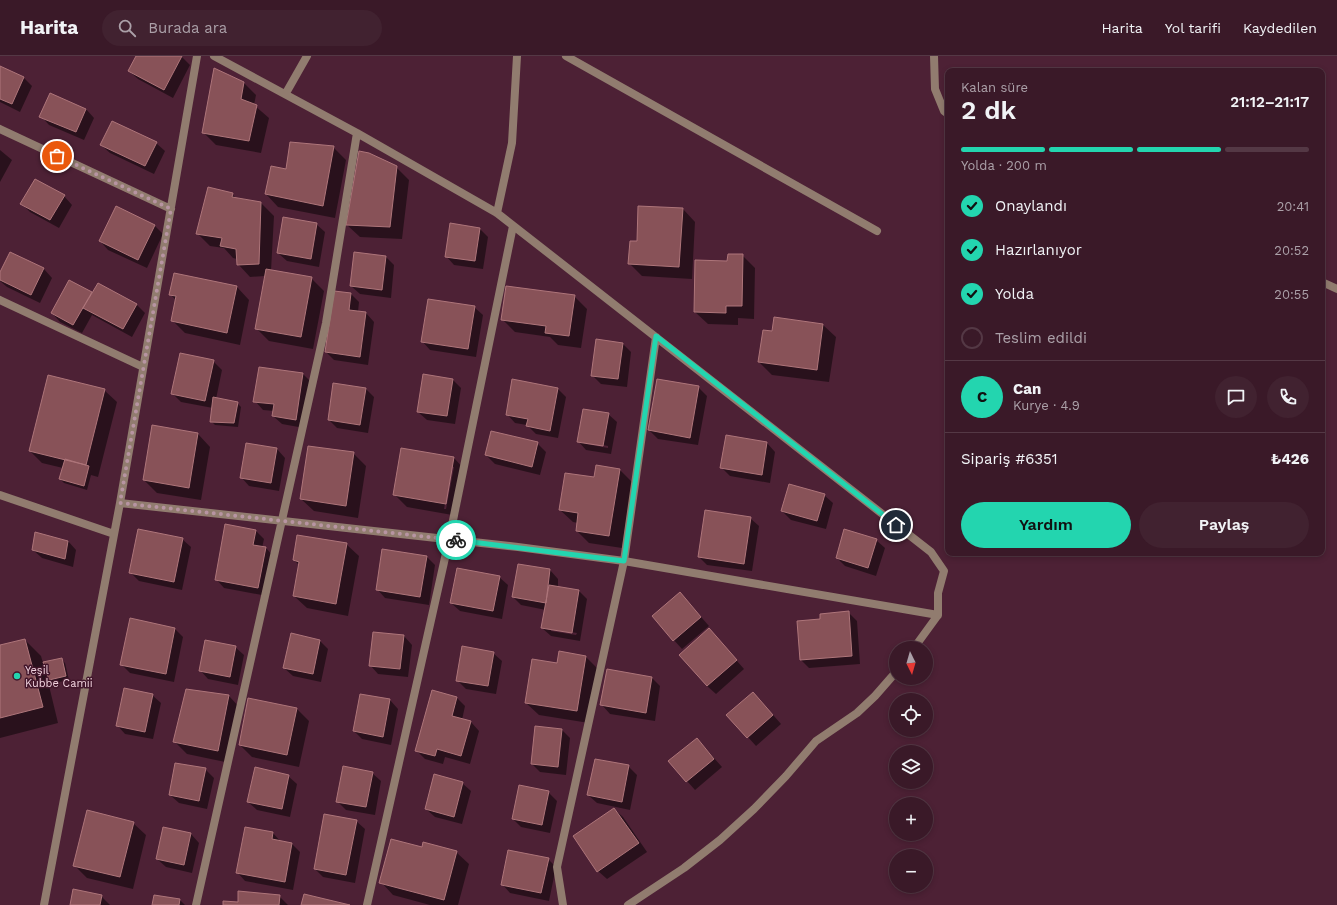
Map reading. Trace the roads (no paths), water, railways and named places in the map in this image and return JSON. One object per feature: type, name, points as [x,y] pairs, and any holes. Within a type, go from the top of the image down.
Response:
[{"type":"street","points":[[44,905],[120,503],[197,56]]},
{"type":"street","points":[[214,56],[357,133],[497,213],[931,552],[944,571],[938,593],[938,615],[919,641]]},
{"type":"street","points":[[286,94],[307,56]]},
{"type":"street","points":[[497,213],[512,142],[517,56]]},
{"type":"street","points":[[566,56],[877,231]]},
{"type":"street","points":[[934,56],[935,89],[945,112]]},
{"type":"street","points":[[0,129],[171,209]]},
{"type":"street","points":[[196,905],[326,322],[357,133]]},
{"type":"street","points":[[366,905],[448,540],[513,226]]},
{"type":"street","points":[[1325,283],[1337,289]]},
{"type":"street","points":[[0,300],[143,367]]},
{"type":"street","points":[[563,905],[557,867],[624,561],[656,336]]},
{"type":"street","points":[[0,496],[114,534]]},
{"type":"street","points":[[120,503],[624,561],[938,615]]},
{"type":"street","points":[[628,905],[684,868],[720,840],[754,809],[816,741],[857,713],[889,680]]},
{"type":"place","name":"Yeşil Kubbe Camii","points":[[17,676]]}]
